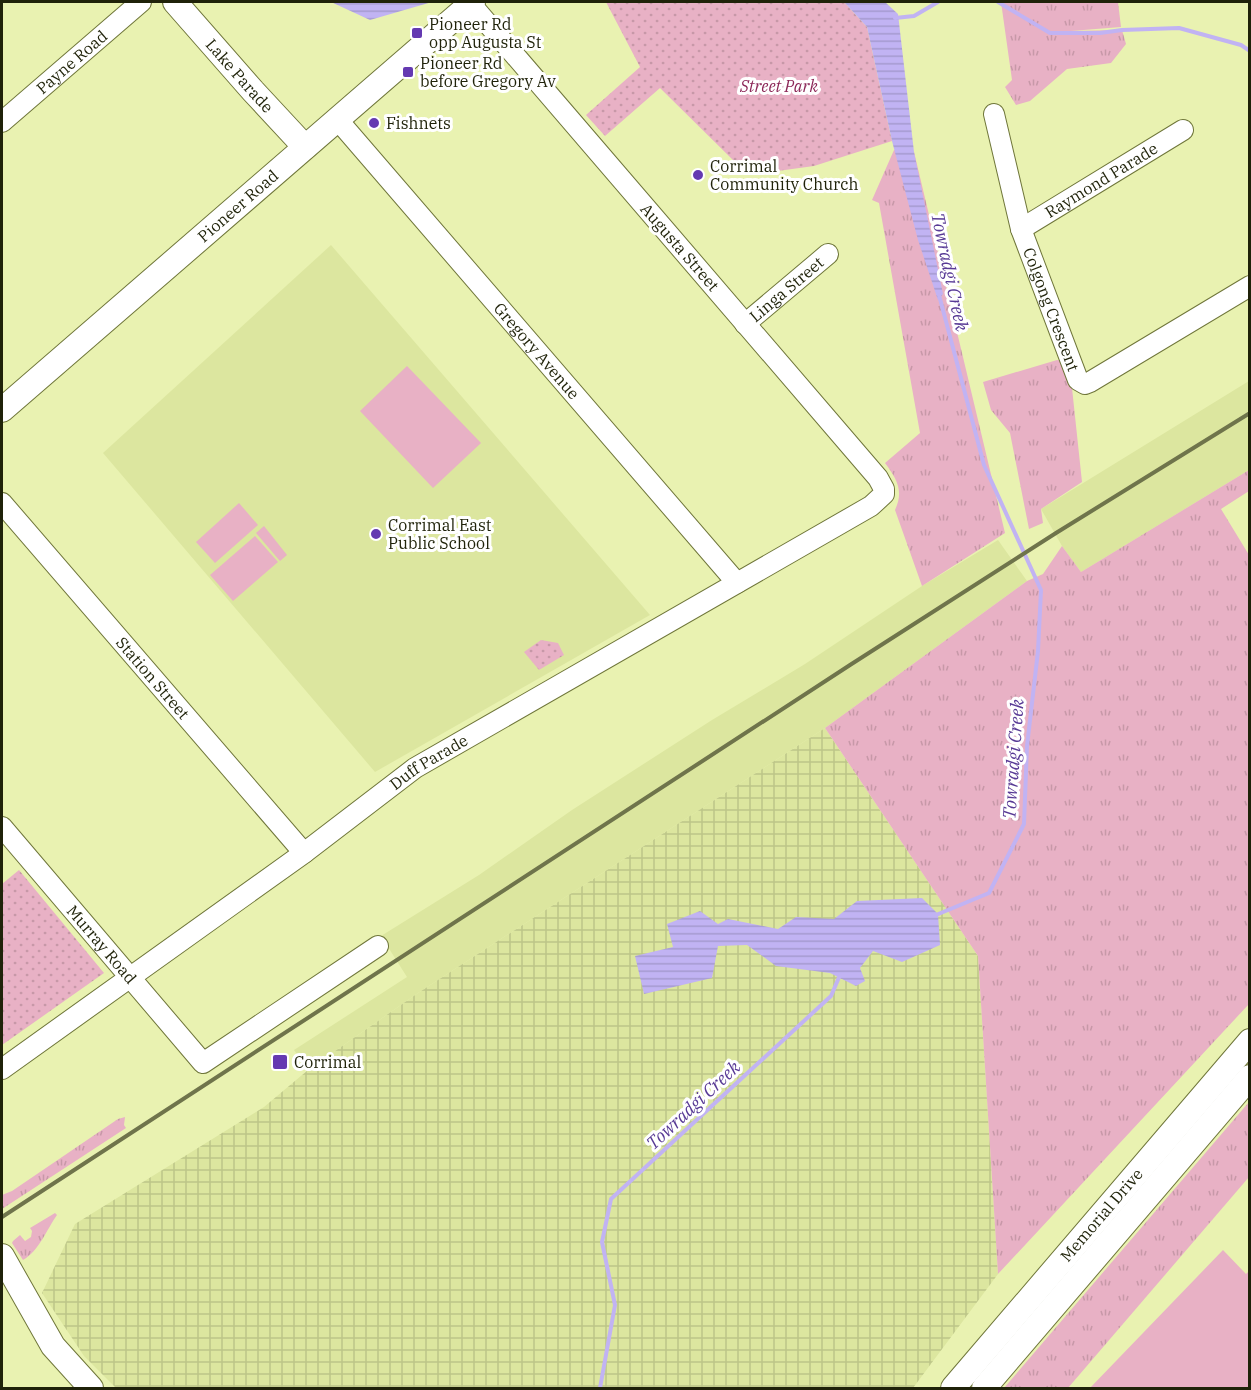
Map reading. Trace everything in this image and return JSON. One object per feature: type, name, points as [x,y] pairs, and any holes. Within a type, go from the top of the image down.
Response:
[{"type":"main road","name":"Lake Parade","points":[[175,2],[305,147]]},
{"type":"main road","name":"Pioneer Road","points":[[2,410],[472,2]]},
{"type":"main road","name":"Memorial Drive","points":[[953,1389],[1250,1041]]},
{"type":"main road","name":"Memorial Drive","points":[[984,1389],[1250,1077]]},
{"type":"main road","points":[[2,1256],[8,1284],[53,1346],[91,1389]]},
{"type":"street","name":"Payne Road","points":[[2,122],[141,2]]},
{"type":"street","name":"Augusta Street","points":[[472,2],[878,478],[884,494]]},
{"type":"street","name":"Colgong Crescent","points":[[994,114],[1021,229],[1078,380],[1085,384],[1250,286]]},
{"type":"street","name":"Gregory Avenue","points":[[337,119],[737,583]]},
{"type":"street","name":"Raymond Parade","points":[[1021,229],[1183,130]]},
{"type":"street","name":"Linga Street","points":[[746,324],[828,254]]},
{"type":"street","name":"Duff Parade","points":[[2,1069],[304,853],[415,768],[871,506],[884,494]]},
{"type":"street","name":"Station Street","points":[[2,503],[304,853]]},
{"type":"street","name":"Murray Road","points":[[2,828],[131,976],[203,1063],[378,946]]},
{"type":"shaded area","points":[[331,2],[432,2],[370,20]]},
{"type":"shaded area","points":[[844,2],[885,2],[898,14],[914,152],[943,294],[938,300],[918,240],[892,141],[867,27]]},
{"type":"shaded area","name":"Corrimal East Public School","points":[[331,245],[650,615],[375,772],[103,453]]},
{"type":"shaded area","points":[[1249,381],[1249,470],[1081,572],[1062,546],[1041,509]]},
{"type":"shaded area","points":[[998,540],[1027,581],[825,728],[418,993],[308,1070],[294,1050],[407,977],[381,936],[479,875],[572,810],[712,720],[805,664],[922,586]]},
{"type":"shaded area","points":[[825,728],[978,956],[998,1274],[913,1388],[116,1388],[84,1356],[42,1293],[75,1224],[264,1107],[308,1070],[418,993]]},
{"type":"shaded area","points":[[922,898],[938,914],[940,945],[902,962],[873,951],[860,968],[865,981],[856,986],[830,973],[776,966],[747,945],[718,946],[712,978],[644,994],[635,956],[673,947],[667,924],[700,911],[718,924],[728,919],[778,929],[796,917],[834,919],[857,901]]},
{"type":"green space","name":"Street Park","points":[[606,2],[844,2],[867,27],[892,141],[814,166],[763,173],[735,162],[660,88],[605,136],[586,115],[640,67]]},
{"type":"green space","points":[[1001,2],[1118,2],[1121,27],[1071,31],[1122,30],[1126,44],[1111,63],[1067,69],[1030,101],[1016,105],[1005,87],[1012,80]]},
{"type":"green space","points":[[894,150],[914,152],[1005,533],[922,586],[895,510],[899,497],[898,485],[885,463],[920,433],[879,203],[872,200]]},
{"type":"green space","points":[[1057,360],[1064,361],[1072,388],[1082,482],[1041,509],[1043,523],[1029,529],[1010,433],[991,410],[983,382]]},
{"type":"green space","points":[[407,366],[481,443],[433,488],[360,411]]},
{"type":"green space","points":[[1249,470],[1249,491],[1221,509],[1249,555],[1249,1004],[998,1274],[978,956],[825,728],[1027,581],[1043,574],[1062,546],[1081,572]]},
{"type":"green space","points":[[239,503],[258,525],[215,563],[196,542]]},
{"type":"green space","points":[[264,526],[287,555],[280,561],[256,533]]},
{"type":"green space","points":[[255,536],[278,562],[233,601],[210,575]]},
{"type":"green space","points":[[541,640],[558,643],[564,655],[539,670],[524,652]]},
{"type":"green space","points":[[19,870],[104,973],[2,1045],[2,884]]},
{"type":"green space","points":[[1249,1102],[1249,1177],[1068,1388],[1004,1388]]},
{"type":"green space","points":[[125,1117],[126,1128],[2,1209],[2,1195],[12,1191],[118,1119]]},
{"type":"green space","points":[[55,1213],[57,1215],[38,1245],[23,1260],[12,1243],[13,1241],[20,1235],[25,1241],[31,1237],[30,1228]]},
{"type":"green space","points":[[1223,1250],[1246,1274],[1249,1271],[1249,1388],[1090,1388]]},
{"type":"waterway","points":[[895,18],[914,16],[938,2]]},
{"type":"waterway","points":[[998,2],[1050,33],[1100,33],[1179,28],[1241,45],[1250,51]]},
{"type":"waterway","name":"Towradgi Creek","points":[[936,915],[989,893],[1024,824],[1027,746],[1038,651],[1041,590],[984,465],[939,295]]},
{"type":"waterway","name":"Towradgi Creek","points":[[600,1388],[615,1305],[602,1242],[611,1199],[831,996],[840,975]]},
{"type":"railway","points":[[2,1217],[850,665],[1056,533],[1250,413]]},
{"type":"place","name":"Pioneer Rd opp Augusta St","points":[[417,33]]},
{"type":"place","name":"Pioneer Rd before Gregory Av","points":[[408,72]]},
{"type":"place","name":"Fishnets","points":[[374,123]]},
{"type":"place","name":"Corrimal Community Church","points":[[698,175]]},
{"type":"place","name":"Corrimal East Public School","points":[[376,534]]},
{"type":"place","name":"Corrimal","points":[[280,1062]]}]
